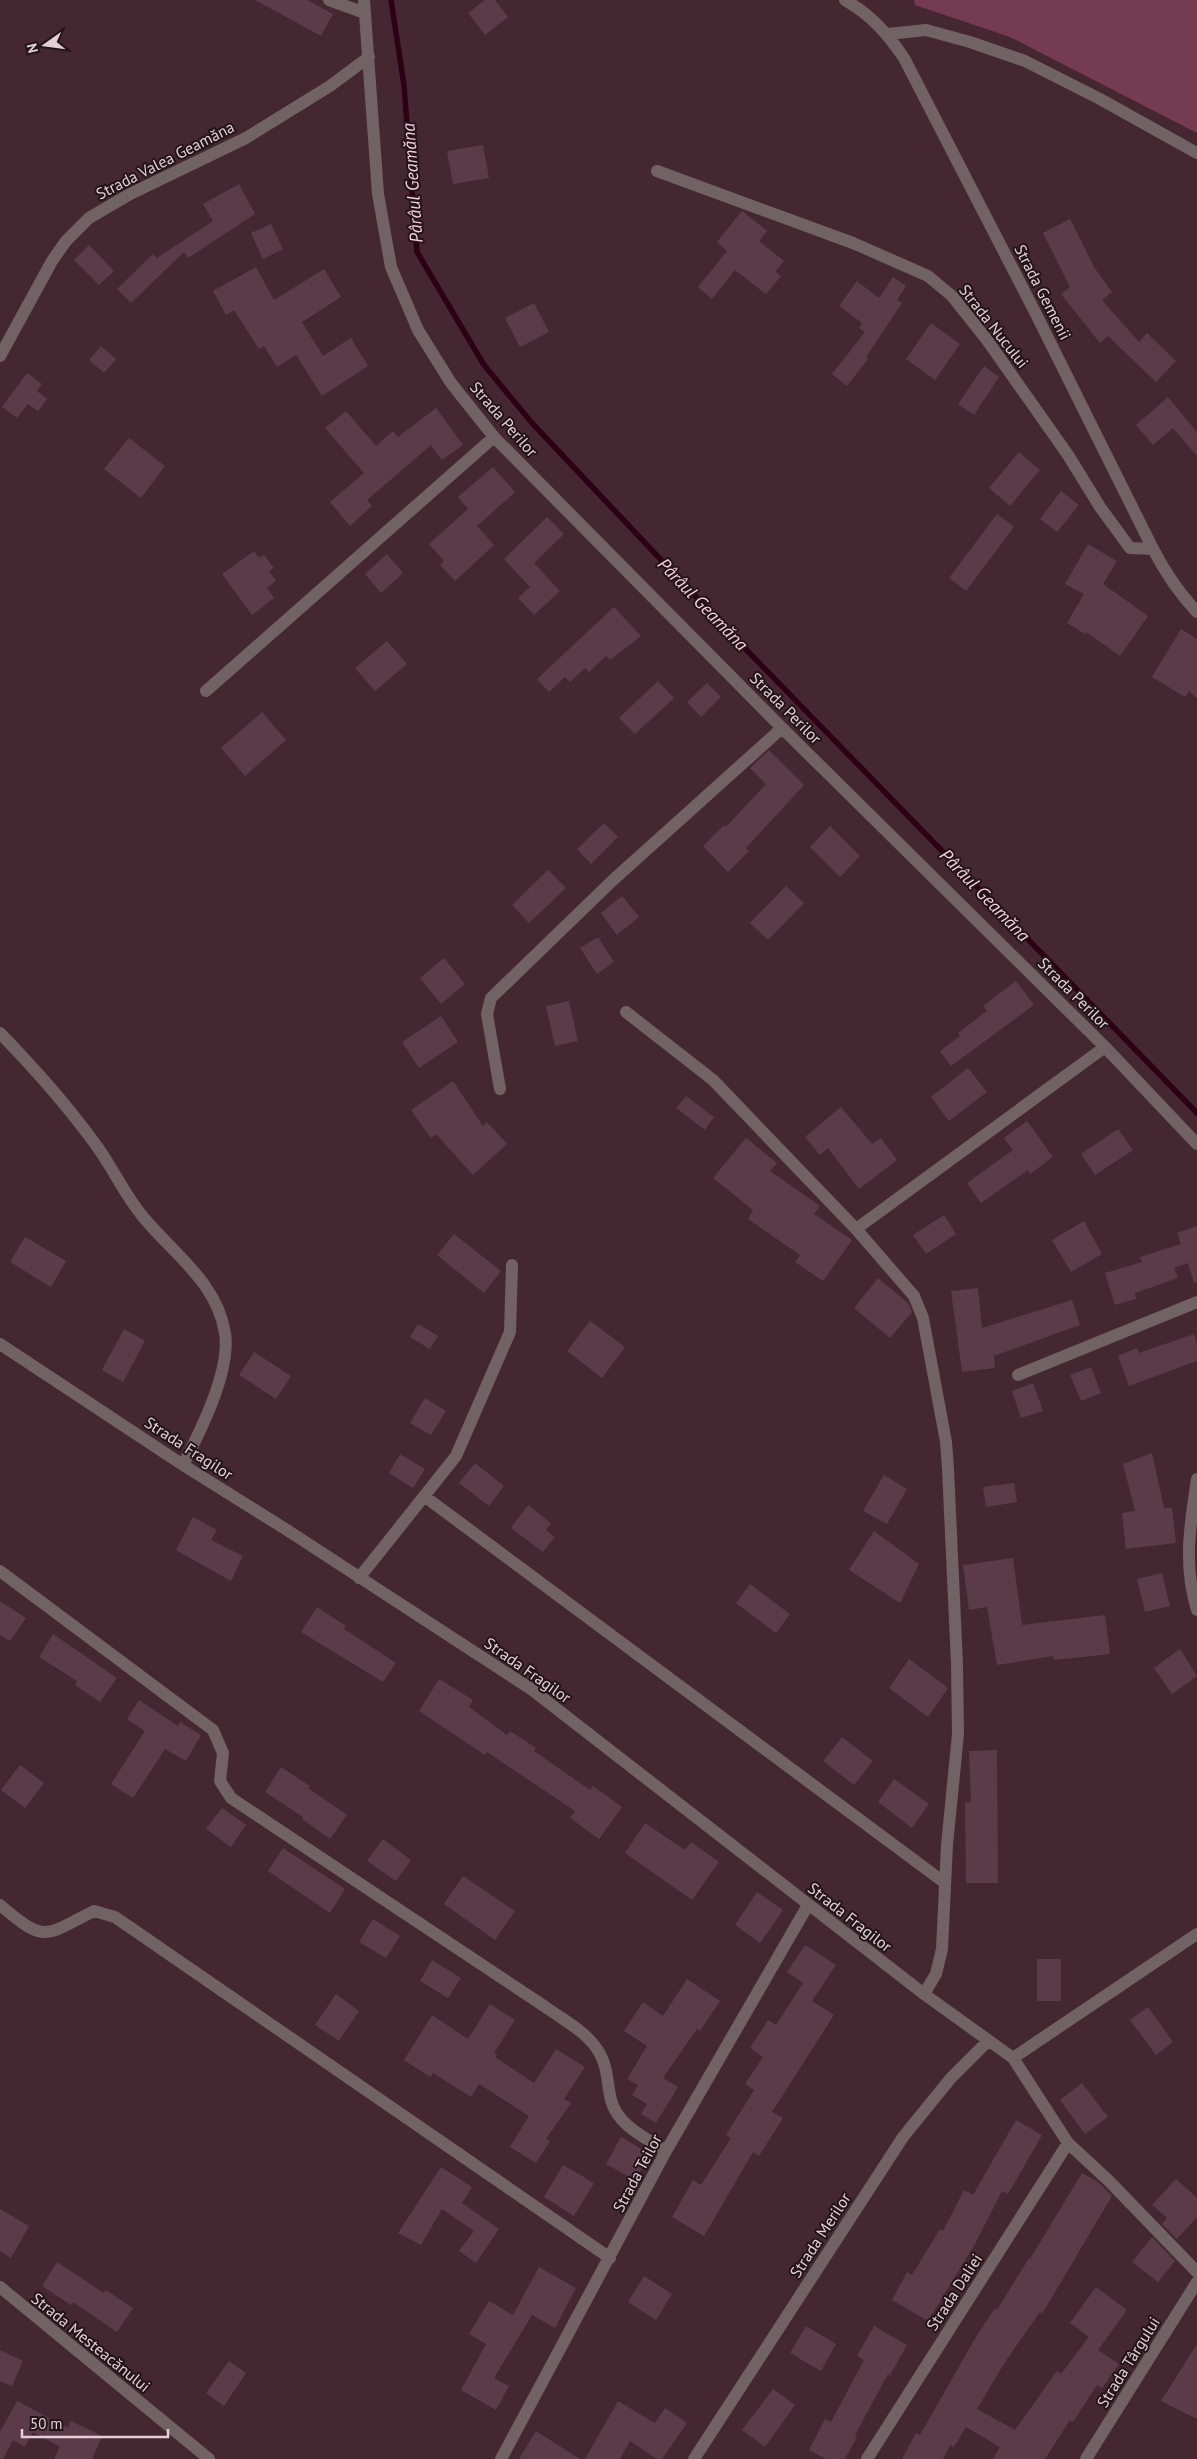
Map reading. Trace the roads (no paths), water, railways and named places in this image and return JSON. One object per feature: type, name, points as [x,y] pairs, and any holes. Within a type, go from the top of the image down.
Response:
[{"type":"street","points":[[329,0],[365,13]]},
{"type":"street","name":"Strada Perilor","points":[[364,0],[378,194],[392,267],[418,330],[451,383],[494,438],[782,728],[1105,1047],[1197,1144]]},
{"type":"street","name":"Strada Gemenii","points":[[845,0],[866,12],[888,34],[904,58],[1166,574],[1181,595],[1197,612]]},
{"type":"street","points":[[888,34],[926,30],[970,42],[1025,61],[1100,99],[1197,153]]},
{"type":"street","name":"Strada Valea Geamăna","points":[[0,356],[52,261],[66,241],[89,218],[130,194],[246,138],[330,86],[369,57]]},
{"type":"street","name":"Strada Nucului","points":[[657,171],[853,243],[928,276],[952,296],[987,340],[1068,454],[1100,507],[1130,548],[1153,549]]},
{"type":"street","points":[[206,691],[494,438]]},
{"type":"street","points":[[500,1089],[488,1014],[491,998],[612,881],[782,728]]},
{"type":"street","points":[[626,1012],[714,1080],[856,1229],[914,1296],[920,1307],[946,1442],[957,1664],[958,1734],[945,1883],[942,1949],[936,1974],[924,1994]]},
{"type":"street","points":[[0,1033],[32,1066],[56,1095],[96,1146],[143,1217],[193,1270],[219,1306],[226,1335],[225,1363],[200,1432],[183,1465]]},
{"type":"street","points":[[856,1229],[1105,1047]]},
{"type":"street","points":[[359,1578],[456,1456],[510,1332],[512,1265]]},
{"type":"street","points":[[1018,1375],[1197,1302]]},
{"type":"street","name":"Strada Fragilor","points":[[0,1344],[183,1465],[531,1689],[924,1994],[1013,2058]]},
{"type":"street","points":[[1196,1487],[1188,1558],[1189,1586],[1197,1610]]},
{"type":"street","points":[[424,1496],[945,1883]]},
{"type":"street","points":[[0,1571],[213,1730],[223,1754],[220,1780],[231,1798],[531,1997],[589,2038],[600,2054],[607,2072],[611,2101],[619,2116],[630,2127],[666,2151]]},
{"type":"street","points":[[0,1905],[34,1931],[52,1933],[94,1911],[115,1917],[610,2258]]},
{"type":"street","name":"Strada Teilor","points":[[501,2459],[666,2151],[808,1905]]},
{"type":"street","points":[[1197,1934],[1013,2058],[1068,2143],[1109,2181],[1197,2272]]},
{"type":"street","name":"Strada Merilor","points":[[694,2459],[903,2137],[951,2078],[988,2041]]},
{"type":"street","name":"Strada Daliei","points":[[867,2459],[1068,2143]]},
{"type":"street","name":"Strada Târgului","points":[[1086,2459],[1197,2282]]},
{"type":"street","name":"Strada Mesteacănului","points":[[0,2287],[208,2459]]},
{"type":"waterway","name":"Pârâul Geamăna","points":[[391,0],[404,85],[417,252],[484,365],[532,423],[731,634],[1197,1113]]}]
